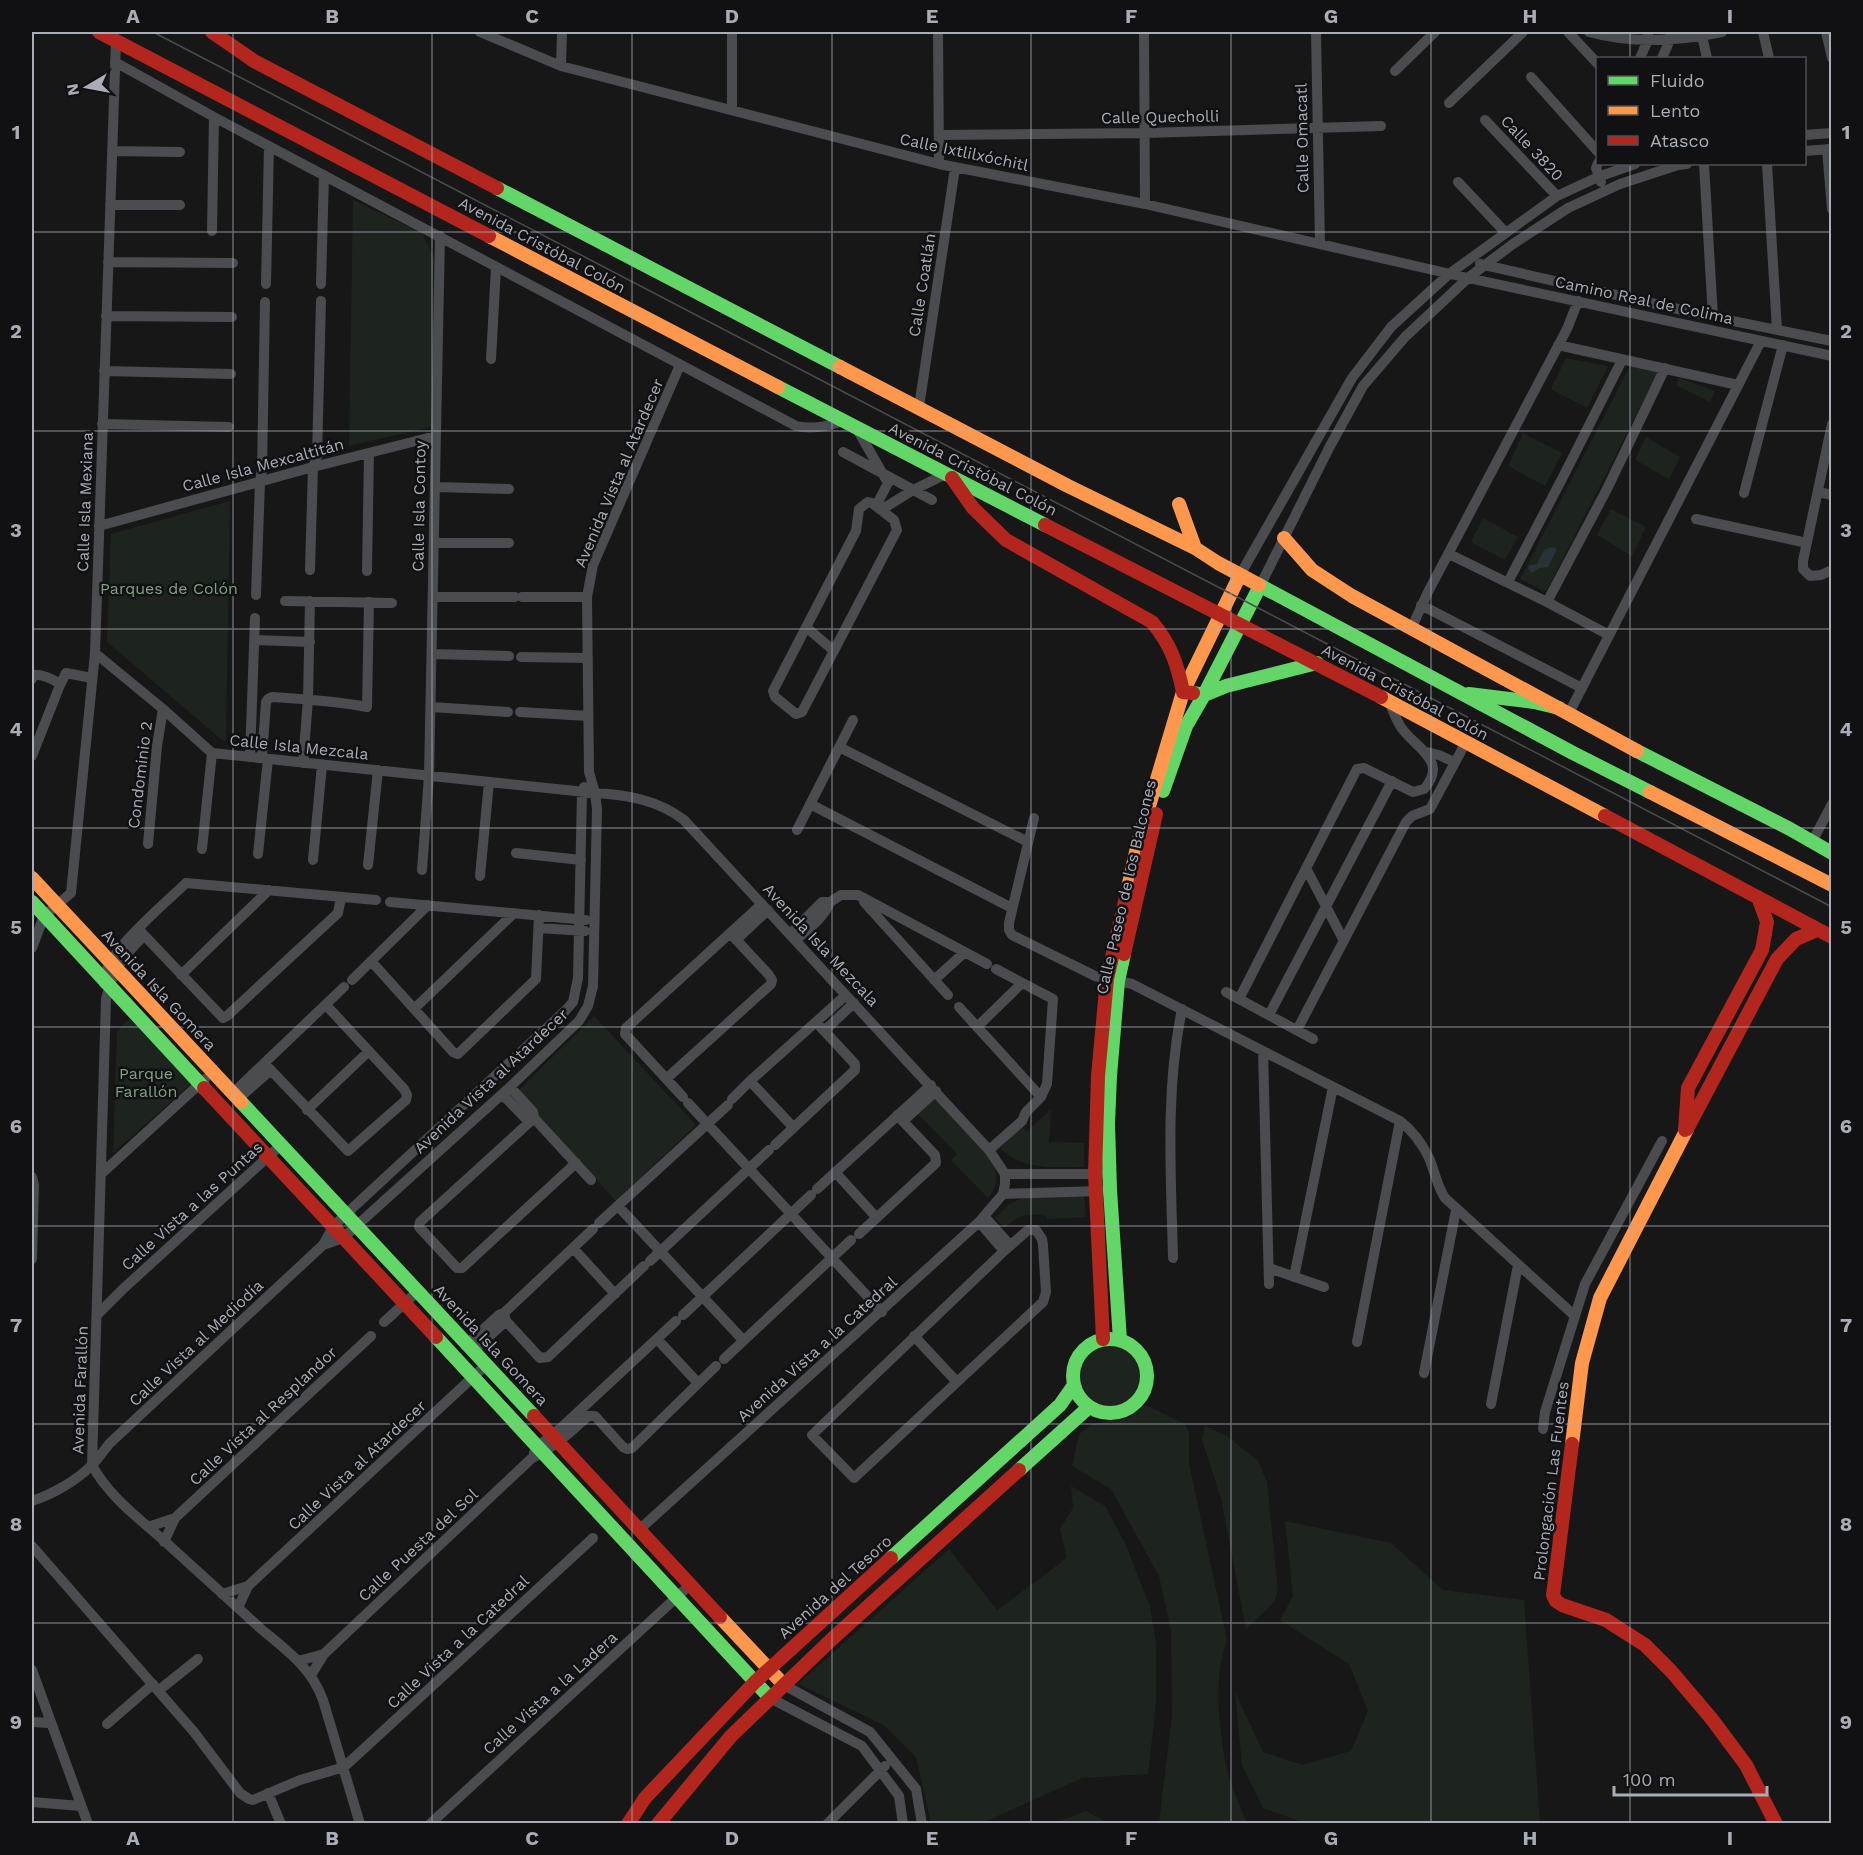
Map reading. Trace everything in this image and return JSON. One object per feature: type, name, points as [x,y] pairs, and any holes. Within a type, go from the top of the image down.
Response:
[{"type":"main road","name":"Avenida Cristóbal Colón","points":[[99,32],[948,475],[1240,626],[1317,663],[1827,935]]},
{"type":"main road","name":"Avenida Cristóbal Colón","points":[[212,32],[254,61],[1068,486],[1195,548],[1218,563],[1455,692],[1832,885]]},
{"type":"main road","points":[[948,475],[973,508],[1006,540],[1152,622],[1167,639],[1176,657],[1183,692],[1204,695],[1226,686],[1317,663]]},
{"type":"main road","points":[[1179,504],[1195,548]]},
{"type":"main road","points":[[1284,538],[1319,575],[1411,629],[1564,710],[1628,747],[1832,853]]},
{"type":"main road","name":"Calle Paseo de los Balcones","points":[[1120,1340],[1103,1191],[1098,1076],[1113,980],[1138,843],[1183,692],[1240,575]]},
{"type":"main road","name":"Calle Paseo de los Balcones","points":[[1113,980],[1159,802],[1186,726],[1260,585]]},
{"type":"main road","points":[[1455,692],[1534,702],[1564,710]]},
{"type":"main road","name":"Avenida Isla Gomera","points":[[32,878],[784,1685]]},
{"type":"main road","name":"Prolongación Las Fuentes","points":[[1685,1136],[1688,1088],[1762,950],[1767,922],[1758,897]]},
{"type":"main road","name":"Avenida Isla Gomera","points":[[32,902],[106,988],[200,1084],[473,1378],[537,1452],[677,1597],[770,1698]]},
{"type":"main road","name":"Prolongación Las Fuentes","points":[[1776,1824],[1746,1765],[1718,1727],[1671,1671],[1645,1645],[1616,1626],[1606,1620],[1563,1605],[1556,1601],[1553,1595],[1582,1363],[1589,1333],[1605,1287],[1777,959],[1796,939],[1827,935]]},
{"type":"main road","name":"Calle Paseo de los Balcones","points":[[1103,1191],[1103,1339]]},
{"type":"main road","points":[[1103,1339],[1120,1340],[1139,1351],[1148,1371],[1147,1382],[1138,1402],[1119,1413],[1108,1413],[1089,1407],[1083,1401],[1074,1385],[1073,1374],[1081,1353],[1089,1345],[1103,1339]]},
{"type":"main road","name":"Avenida del Tesoro","points":[[628,1824],[645,1798],[755,1682],[1060,1405],[1074,1385]]},
{"type":"main road","points":[[658,1824],[731,1736],[770,1698],[840,1631],[1089,1407]]},
{"type":"street","name":"Calle Ixtlilxóchitl","points":[[480,32],[561,66],[955,168],[1145,204],[1449,274]]},
{"type":"street","points":[[561,66],[562,32]]},
{"type":"street","points":[[732,32],[732,110]]},
{"type":"street","points":[[938,32],[939,164]]},
{"type":"street","points":[[1144,32],[1145,204]]},
{"type":"street","name":"Calle Omacatl","points":[[1316,32],[1320,244]]},
{"type":"street","points":[[1395,71],[1435,32]]},
{"type":"street","points":[[1449,103],[1523,32]]},
{"type":"street","points":[[1568,32],[1596,62]]},
{"type":"street","points":[[1589,32],[1648,36],[1702,36],[1722,32]]},
{"type":"street","points":[[1763,32],[1769,57]]},
{"type":"street","points":[[1826,32],[1832,58]]},
{"type":"street","points":[[1640,57],[1648,36]]},
{"type":"street","points":[[1662,57],[1670,36]]},
{"type":"street","points":[[1702,36],[1707,57]]},
{"type":"street","name":"Calle Isla Mexiana","points":[[32,948],[44,916],[72,893],[95,652],[116,41]]},
{"type":"street","points":[[115,62],[324,176],[796,426],[809,429],[850,424],[888,483],[878,508]]},
{"type":"street","points":[[1530,77],[1596,150]]},
{"type":"street","points":[[212,231],[214,117]]},
{"type":"street","name":"Calle 3820","points":[[1485,120],[1557,196]]},
{"type":"street","name":"Calle Quecholli","points":[[939,135],[1144,133],[1381,126]]},
{"type":"street","points":[[1806,135],[1832,133]]},
{"type":"street","points":[[266,284],[268,146]]},
{"type":"street","points":[[1806,151],[1829,149],[1832,209]]},
{"type":"street","points":[[112,151],[180,152]]},
{"type":"street","points":[[1597,165],[1596,168],[1605,191]]},
{"type":"street","name":"Calle Paseo de los Balcones","points":[[1260,585],[1363,386],[1404,337],[1468,278],[1513,244],[1568,208],[1620,184],[1678,165]]},
{"type":"street","points":[[1704,165],[1713,317]]},
{"type":"street","points":[[1767,165],[1777,330]]},
{"type":"street","points":[[1616,167],[1620,184]]},
{"type":"street","name":"Calle Paseo de los Balcones","points":[[1240,575],[1352,378],[1391,327],[1449,274],[1505,232],[1557,196],[1616,167]]},
{"type":"street","name":"Calle Coatlán","points":[[919,407],[955,168]]},
{"type":"street","points":[[321,284],[324,176]]},
{"type":"street","points":[[1458,182],[1505,232]]},
{"type":"street","points":[[110,205],[180,205]]},
{"type":"street","name":"Calle Isla Contoy","points":[[422,870],[429,776],[431,707],[440,236]]},
{"type":"street","name":"Camino Real de Colima","points":[[1467,261],[1713,317],[1832,341]]},
{"type":"street","points":[[108,262],[233,263]]},
{"type":"street","points":[[491,359],[496,267]]},
{"type":"street","name":"Camino Real de Colima","points":[[1449,274],[1832,356]]},
{"type":"street","points":[[1597,305],[1600,291]]},
{"type":"street","points":[[1411,629],[1421,605],[1567,329],[1578,301]]},
{"type":"street","points":[[256,594],[266,302]]},
{"type":"street","points":[[310,570],[313,467],[317,456],[321,302]]},
{"type":"street","points":[[106,316],[232,316]]},
{"type":"street","points":[[1564,710],[1582,688],[1761,341]]},
{"type":"street","points":[[1558,345],[1738,385]]},
{"type":"street","points":[[1744,493],[1783,345]]},
{"type":"street","points":[[1508,582],[1623,360]]},
{"type":"street","name":"Avenida Vista al Atardecer","points":[[343,1238],[579,1021],[588,1006],[593,986],[597,809],[589,772],[587,597],[593,565],[680,365]]},
{"type":"street","points":[[1547,602],[1607,489],[1665,368]]},
{"type":"street","points":[[104,371],[231,374]]},
{"type":"street","points":[[102,424],[230,427]]},
{"type":"street","points":[[1832,424],[1803,561],[1803,569],[1810,576],[1832,570]]},
{"type":"street","name":"Calle Isla Mexcaltitán","points":[[99,526],[436,436]]},
{"type":"street","points":[[843,452],[932,500]]},
{"type":"street","points":[[367,571],[369,453]]},
{"type":"street","points":[[878,508],[948,475]]},
{"type":"street","points":[[435,487],[509,489]]},
{"type":"street","points":[[1818,492],[1832,495]]},
{"type":"street","points":[[868,502],[878,508],[894,520],[897,530],[802,712],[796,714],[775,698],[774,691],[856,531],[859,509],[868,502]]},
{"type":"street","points":[[1696,519],[1807,543]]},
{"type":"street","points":[[434,543],[509,543]]},
{"type":"street","points":[[1255,550],[1262,546],[1266,547],[1272,553],[1272,561]]},
{"type":"street","points":[[1449,554],[1609,635]]},
{"type":"street","points":[[433,597],[587,597]]},
{"type":"street","points":[[285,601],[392,603]]},
{"type":"street","points":[[303,763],[308,699],[310,601]]},
{"type":"street","points":[[258,854],[265,759],[266,702],[272,697],[342,702],[367,707],[369,602]]},
{"type":"street","points":[[1421,605],[1582,688]]},
{"type":"street","points":[[250,757],[255,618]]},
{"type":"street","points":[[806,627],[834,651]]},
{"type":"street","points":[[255,640],[310,642]]},
{"type":"street","name":"Calle Isla Mezcala","points":[[95,652],[212,753],[489,782]]},
{"type":"street","points":[[432,654],[508,656]]},
{"type":"street","points":[[521,657],[588,658]]},
{"type":"street","points":[[32,679],[33,675],[38,674],[58,682],[60,686]]},
{"type":"street","points":[[32,756],[66,674],[92,678]]},
{"type":"street","points":[[1239,999],[1357,770],[1364,768],[1413,792],[1425,789],[1432,778],[1433,772],[1427,752],[1401,727],[1389,701]]},
{"type":"street","points":[[431,707],[588,716]]},
{"type":"street","name":"Condominio 2","points":[[147,844],[163,709]]},
{"type":"street","points":[[797,831],[853,720]]},
{"type":"street","points":[[1297,1030],[1406,822],[1412,816],[1430,808],[1466,742]]},
{"type":"street","points":[[839,747],[1028,842]]},
{"type":"street","points":[[1427,752],[1439,754],[1455,762]]},
{"type":"street","points":[[202,849],[212,753]]},
{"type":"street","points":[[313,860],[321,765]]},
{"type":"street","points":[[368,865],[378,770]]},
{"type":"street","name":"Avenida Vista al Atardecer","points":[[333,1227],[573,1002],[578,986],[582,792],[589,772]]},
{"type":"street","points":[[480,876],[489,782]]},
{"type":"street","name":"Avenida Isla Mezcala","points":[[489,782],[638,797],[674,812],[684,820],[987,1147],[1004,1184]]},
{"type":"street","points":[[1269,1015],[1392,782]]},
{"type":"street","points":[[810,804],[1012,908]]},
{"type":"street","points":[[1812,842],[1832,804]]},
{"type":"street","points":[[1034,818],[1008,927],[1012,935],[1095,976],[1132,984],[1400,1120],[1412,1131],[1424,1148],[1439,1190],[1456,1210],[1575,1317]]},
{"type":"street","points":[[516,853],[580,860]]},
{"type":"street","points":[[1306,868],[1344,941]]},
{"type":"street","name":"Avenida Farallón","points":[[360,1824],[323,1700],[311,1675],[106,1487],[92,1465],[106,988],[113,965],[127,952],[141,932],[186,883],[376,900]]},
{"type":"street","points":[[181,975],[269,891]]},
{"type":"street","points":[[793,937],[813,926],[830,902],[841,895],[858,895],[1053,999],[1047,1084],[1041,1097],[1026,1112],[1022,1121],[987,1147]]},
{"type":"street","points":[[858,895],[948,995]]},
{"type":"street","points":[[141,932],[223,1018],[338,913],[341,897]]},
{"type":"street","points":[[390,902],[579,919],[595,926]]},
{"type":"street","points":[[235,1096],[268,1067],[326,1005],[428,905]]},
{"type":"street","points":[[765,907],[626,1028],[625,1034],[791,1213],[879,1314]]},
{"type":"street","points":[[414,1009],[514,913]]},
{"type":"street","points":[[370,961],[453,1052],[458,1054],[536,979],[539,915]]},
{"type":"street","points":[[539,928],[579,931],[595,926]]},
{"type":"street","points":[[666,1078],[771,984],[771,977],[733,936]]},
{"type":"street","points":[[934,980],[965,952]]},
{"type":"street","points":[[977,1027],[1022,983]]},
{"type":"street","points":[[1226,992],[1313,1039]]},
{"type":"street","points":[[470,1347],[750,1081],[820,1026],[850,999]]},
{"type":"street","points":[[268,1067],[348,1152],[406,1100],[407,1093],[404,1089],[326,1005]]},
{"type":"street","points":[[959,1007],[1041,1097]]},
{"type":"street","points":[[1173,1258],[1170,1126],[1177,1030],[1182,1009]]},
{"type":"street","points":[[503,1316],[540,1358],[548,1357],[855,1070],[855,1064],[820,1026]]},
{"type":"street","points":[[307,1110],[369,1051]]},
{"type":"street","points":[[1263,1051],[1269,1284]]},
{"type":"street","points":[[101,1174],[213,1072]]},
{"type":"street","points":[[750,1081],[793,1127]]},
{"type":"street","points":[[1294,1277],[1333,1087]]},
{"type":"street","points":[[555,1438],[791,1213],[933,1088]]},
{"type":"street","points":[[506,1090],[591,1180]]},
{"type":"street","points":[[555,1438],[588,1416],[595,1416],[623,1447],[632,1448],[743,1340],[934,1165],[935,1155],[900,1118]]},
{"type":"street","points":[[532,1120],[420,1222],[419,1227],[457,1268],[462,1268],[576,1163]]},
{"type":"street","points":[[1357,1342],[1400,1120]]},
{"type":"street","points":[[1543,1429],[1545,1413],[1585,1284],[1662,1141]]},
{"type":"street","name":"Calle Vista a las Puntas","points":[[97,1316],[123,1289],[281,1145]]},
{"type":"street","points":[[835,1173],[876,1217]]},
{"type":"street","points":[[1004,1184],[1102,1174]]},
{"type":"street","points":[[32,1176],[34,1185],[32,1258]]},
{"type":"street","points":[[1004,1184],[1103,1191]]},
{"type":"street","name":"Avenida Vista a la Catedral","points":[[639,1529],[982,1220],[1004,1184]]},
{"type":"street","points":[[618,1206],[743,1340]]},
{"type":"street","points":[[1424,1373],[1456,1210]]},
{"type":"street","points":[[982,1220],[1007,1248]]},
{"type":"street","name":"Calle Vista al Mediodía","points":[[32,1501],[45,1497],[92,1465],[110,1443],[323,1245],[333,1227]]},
{"type":"street","points":[[1028,1230],[1036,1230],[1039,1234],[1043,1245],[1046,1297],[1043,1302],[854,1478],[812,1435],[1007,1248],[1028,1230]]},
{"type":"street","name":"Calle Vista al Mediodía","points":[[323,1245],[343,1238]]},
{"type":"street","points":[[573,1248],[615,1293]]},
{"type":"street","points":[[1491,1404],[1518,1265]]},
{"type":"street","points":[[1269,1268],[1324,1287]]},
{"type":"street","name":"Calle Vista a las Puntas","points":[[98,1293],[123,1289]]},
{"type":"street","points":[[384,1323],[418,1292]]},
{"type":"street","name":"Calle Vista al Resplandor","points":[[164,1542],[175,1518],[371,1336]]},
{"type":"street","points":[[914,1336],[956,1381]]},
{"type":"street","points":[[657,1339],[698,1383]]},
{"type":"street","name":"Calle Vista al Atardecer","points":[[238,1608],[248,1586],[486,1365]]},
{"type":"street","name":"Calle Puesta del Sol","points":[[311,1675],[324,1654],[537,1452],[555,1438]]},
{"type":"street","name":"Calle Vista al Resplandor","points":[[148,1527],[175,1518]]},
{"type":"street","name":"Calle Vista a la Catedral","points":[[344,1767],[593,1538]]},
{"type":"street","points":[[32,1546],[194,1732],[240,1793],[253,1800],[300,1780],[344,1767]]},
{"type":"street","name":"Calle Vista a la Ladera","points":[[430,1824],[691,1584]]},
{"type":"street","name":"Calle Vista al Atardecer","points":[[222,1594],[248,1586]]},
{"type":"street","name":"Calle Puesta del Sol","points":[[298,1661],[324,1654]]},
{"type":"street","points":[[107,1724],[155,1687],[198,1659]]},
{"type":"street","points":[[32,1670],[88,1824]]},
{"type":"street","name":"Avenida Isla Gomera","points":[[784,1685],[870,1732],[916,1789],[922,1824]]},
{"type":"street","name":"Avenida Isla Gomera","points":[[770,1698],[862,1746],[898,1796],[903,1824]]},
{"type":"street","points":[[32,1722],[50,1723]]},
{"type":"street","points":[[827,1824],[891,1759]]},
{"type":"street","points":[[268,1794],[281,1824]]},
{"type":"street","points":[[32,1802],[81,1806]]},
{"type":"green space","points":[[353,200],[422,233],[434,258],[431,427],[349,446]]},
{"type":"green space","points":[[1566,358],[1608,366],[1587,408],[1551,389]]},
{"type":"green space","points":[[1630,366],[1658,372],[1547,590],[1543,591],[1520,579]]},
{"type":"green space","points":[[1679,378],[1715,391],[1710,402],[1676,385]]},
{"type":"green space","points":[[1523,433],[1562,453],[1545,486],[1508,466]]},
{"type":"green space","points":[[1646,437],[1680,457],[1669,479],[1635,460]]},
{"type":"green space","name":"Parques de Colón","points":[[230,501],[226,741],[107,642],[111,534]]},
{"type":"green space","points":[[1611,509],[1646,527],[1632,556],[1597,535]]},
{"type":"green space","points":[[1483,518],[1518,537],[1505,560],[1471,542]]},
{"type":"green space","points":[[594,1016],[696,1125],[616,1201],[517,1092]]},
{"type":"green space","name":"Parque Farallón","points":[[130,1018],[191,1084],[113,1153],[117,1031]]},
{"type":"green space","points":[[931,1099],[936,1099],[992,1162],[996,1172],[996,1183],[988,1198],[951,1160],[957,1154],[917,1113]]},
{"type":"green space","points":[[1051,1109],[1049,1142],[1084,1143],[1084,1167],[1050,1167],[1029,1164],[1018,1161],[1000,1148],[1022,1126],[1027,1132]]},
{"type":"green space","points":[[1026,1196],[1084,1196],[1086,1217],[1047,1219],[1046,1216],[1029,1215],[1014,1220],[1005,1228],[995,1218],[1008,1205]]},
{"type":"green space","points":[[1112,1345],[1124,1347],[1134,1354],[1141,1364],[1143,1376],[1141,1388],[1134,1398],[1124,1405],[1112,1407],[1100,1405],[1090,1398],[1083,1388],[1081,1376],[1083,1364],[1090,1354],[1100,1347]]},
{"type":"green space","points":[[1146,1405],[1185,1424],[1189,1433],[1189,1464],[1227,1640],[1219,1686],[1223,1751],[1230,1780],[1247,1823],[1159,1823],[1172,1716],[1171,1630],[1159,1576],[1111,1489],[1072,1466],[1079,1434],[1093,1424],[1127,1418]]},
{"type":"green space","points":[[1205,1426],[1227,1436],[1258,1461],[1267,1482],[1278,1590],[1274,1602],[1246,1629],[1221,1498],[1202,1440]]},
{"type":"green space","points":[[1071,1486],[1105,1506],[1125,1543],[1150,1607],[1156,1643],[1156,1702],[1148,1774],[1082,1778],[982,1823],[931,1823],[916,1757],[884,1725],[798,1684],[949,1549],[997,1610],[1067,1558],[1060,1529],[1073,1508]]},
{"type":"green space","points":[[1285,1521],[1391,1543],[1443,1590],[1524,1600],[1540,1823],[1305,1823],[1263,1808],[1242,1765],[1235,1692],[1263,1752],[1302,1765],[1351,1751],[1368,1711],[1349,1664],[1280,1620],[1293,1596]]},
{"type":"green space","points":[[1086,1811],[1108,1823],[1055,1823]]},
{"type":"shaded area","points":[[1552,547],[1557,549],[1548,567],[1539,568],[1532,573],[1528,568],[1530,565],[1537,564],[1544,550]]},
{"type":"tram line","points":[[153,32],[1832,907]]},
{"type":"traffic: fast","points":[[497,188],[840,367]]},
{"type":"traffic: fast","points":[[778,387],[1045,525]]},
{"type":"traffic: fast","points":[[1259,585],[1650,792]]},
{"type":"traffic: fast","points":[[1163,791],[1186,726],[1260,586]]},
{"type":"traffic: fast","points":[[1193,693],[1204,695],[1226,686],[1317,663]]},
{"type":"traffic: fast","points":[[1469,694],[1534,702],[1559,708]]},
{"type":"traffic: fast","points":[[1637,751],[1832,853]]},
{"type":"traffic: fast","points":[[32,902],[204,1088]]},
{"type":"traffic: fast","points":[[1120,1340],[1108,1124],[1118,981],[1124,954]]},
{"type":"traffic: fast","points":[[241,1102],[534,1416]]},
{"type":"traffic: fast","points":[[436,1337],[770,1698]]},
{"type":"traffic: fast","points":[[1110,1339],[1131,1345],[1141,1355],[1147,1376],[1141,1397],[1131,1407],[1110,1413],[1089,1407],[1079,1397],[1073,1376],[1079,1355],[1089,1345],[1110,1339]]},
{"type":"traffic: fast","points":[[891,1558],[1060,1405],[1074,1385]]},
{"type":"traffic: fast","points":[[1019,1470],[1089,1407]]},
{"type":"traffic: slow","points":[[489,236],[778,387]]},
{"type":"traffic: slow","points":[[840,367],[1068,486],[1195,548],[1259,585]]},
{"type":"traffic: slow","points":[[1179,504],[1195,548]]},
{"type":"traffic: slow","points":[[1284,538],[1312,570],[1352,596],[1637,751]]},
{"type":"traffic: slow","points":[[1128,888],[1138,843],[1183,692],[1240,575]]},
{"type":"traffic: slow","points":[[1381,697],[1605,816]]},
{"type":"traffic: slow","points":[[1650,792],[1832,885]]},
{"type":"traffic: slow","points":[[32,878],[241,1102]]},
{"type":"traffic: slow","points":[[1572,1444],[1582,1363],[1600,1298],[1687,1129]]},
{"type":"traffic: slow","points":[[720,1617],[784,1685]]},
{"type":"traffic: jam","points":[[99,32],[489,236]]},
{"type":"traffic: jam","points":[[212,32],[254,61],[497,188]]},
{"type":"traffic: jam","points":[[952,478],[973,508],[1006,540],[1152,622],[1172,655],[1183,692],[1193,693]]},
{"type":"traffic: jam","points":[[1045,525],[1381,697]]},
{"type":"traffic: jam","points":[[1124,954],[1156,814]]},
{"type":"traffic: jam","points":[[1605,816],[1832,937]]},
{"type":"traffic: jam","points":[[1103,1339],[1095,1174],[1098,1076],[1107,979],[1128,888]]},
{"type":"traffic: jam","points":[[1685,1130],[1688,1088],[1762,950],[1767,922],[1758,897]]},
{"type":"traffic: jam","points":[[1687,1129],[1777,959],[1796,939],[1817,930]]},
{"type":"traffic: jam","points":[[204,1088],[436,1337]]},
{"type":"traffic: jam","points":[[534,1416],[720,1617]]},
{"type":"traffic: jam","points":[[1572,1444],[1553,1595],[1556,1601],[1606,1620],[1645,1645],[1671,1671],[1711,1718],[1746,1765],[1776,1824]]},
{"type":"traffic: jam","points":[[658,1824],[731,1736],[832,1639],[1019,1470]]},
{"type":"traffic: jam","points":[[628,1824],[645,1798],[755,1682],[891,1558]]}]
